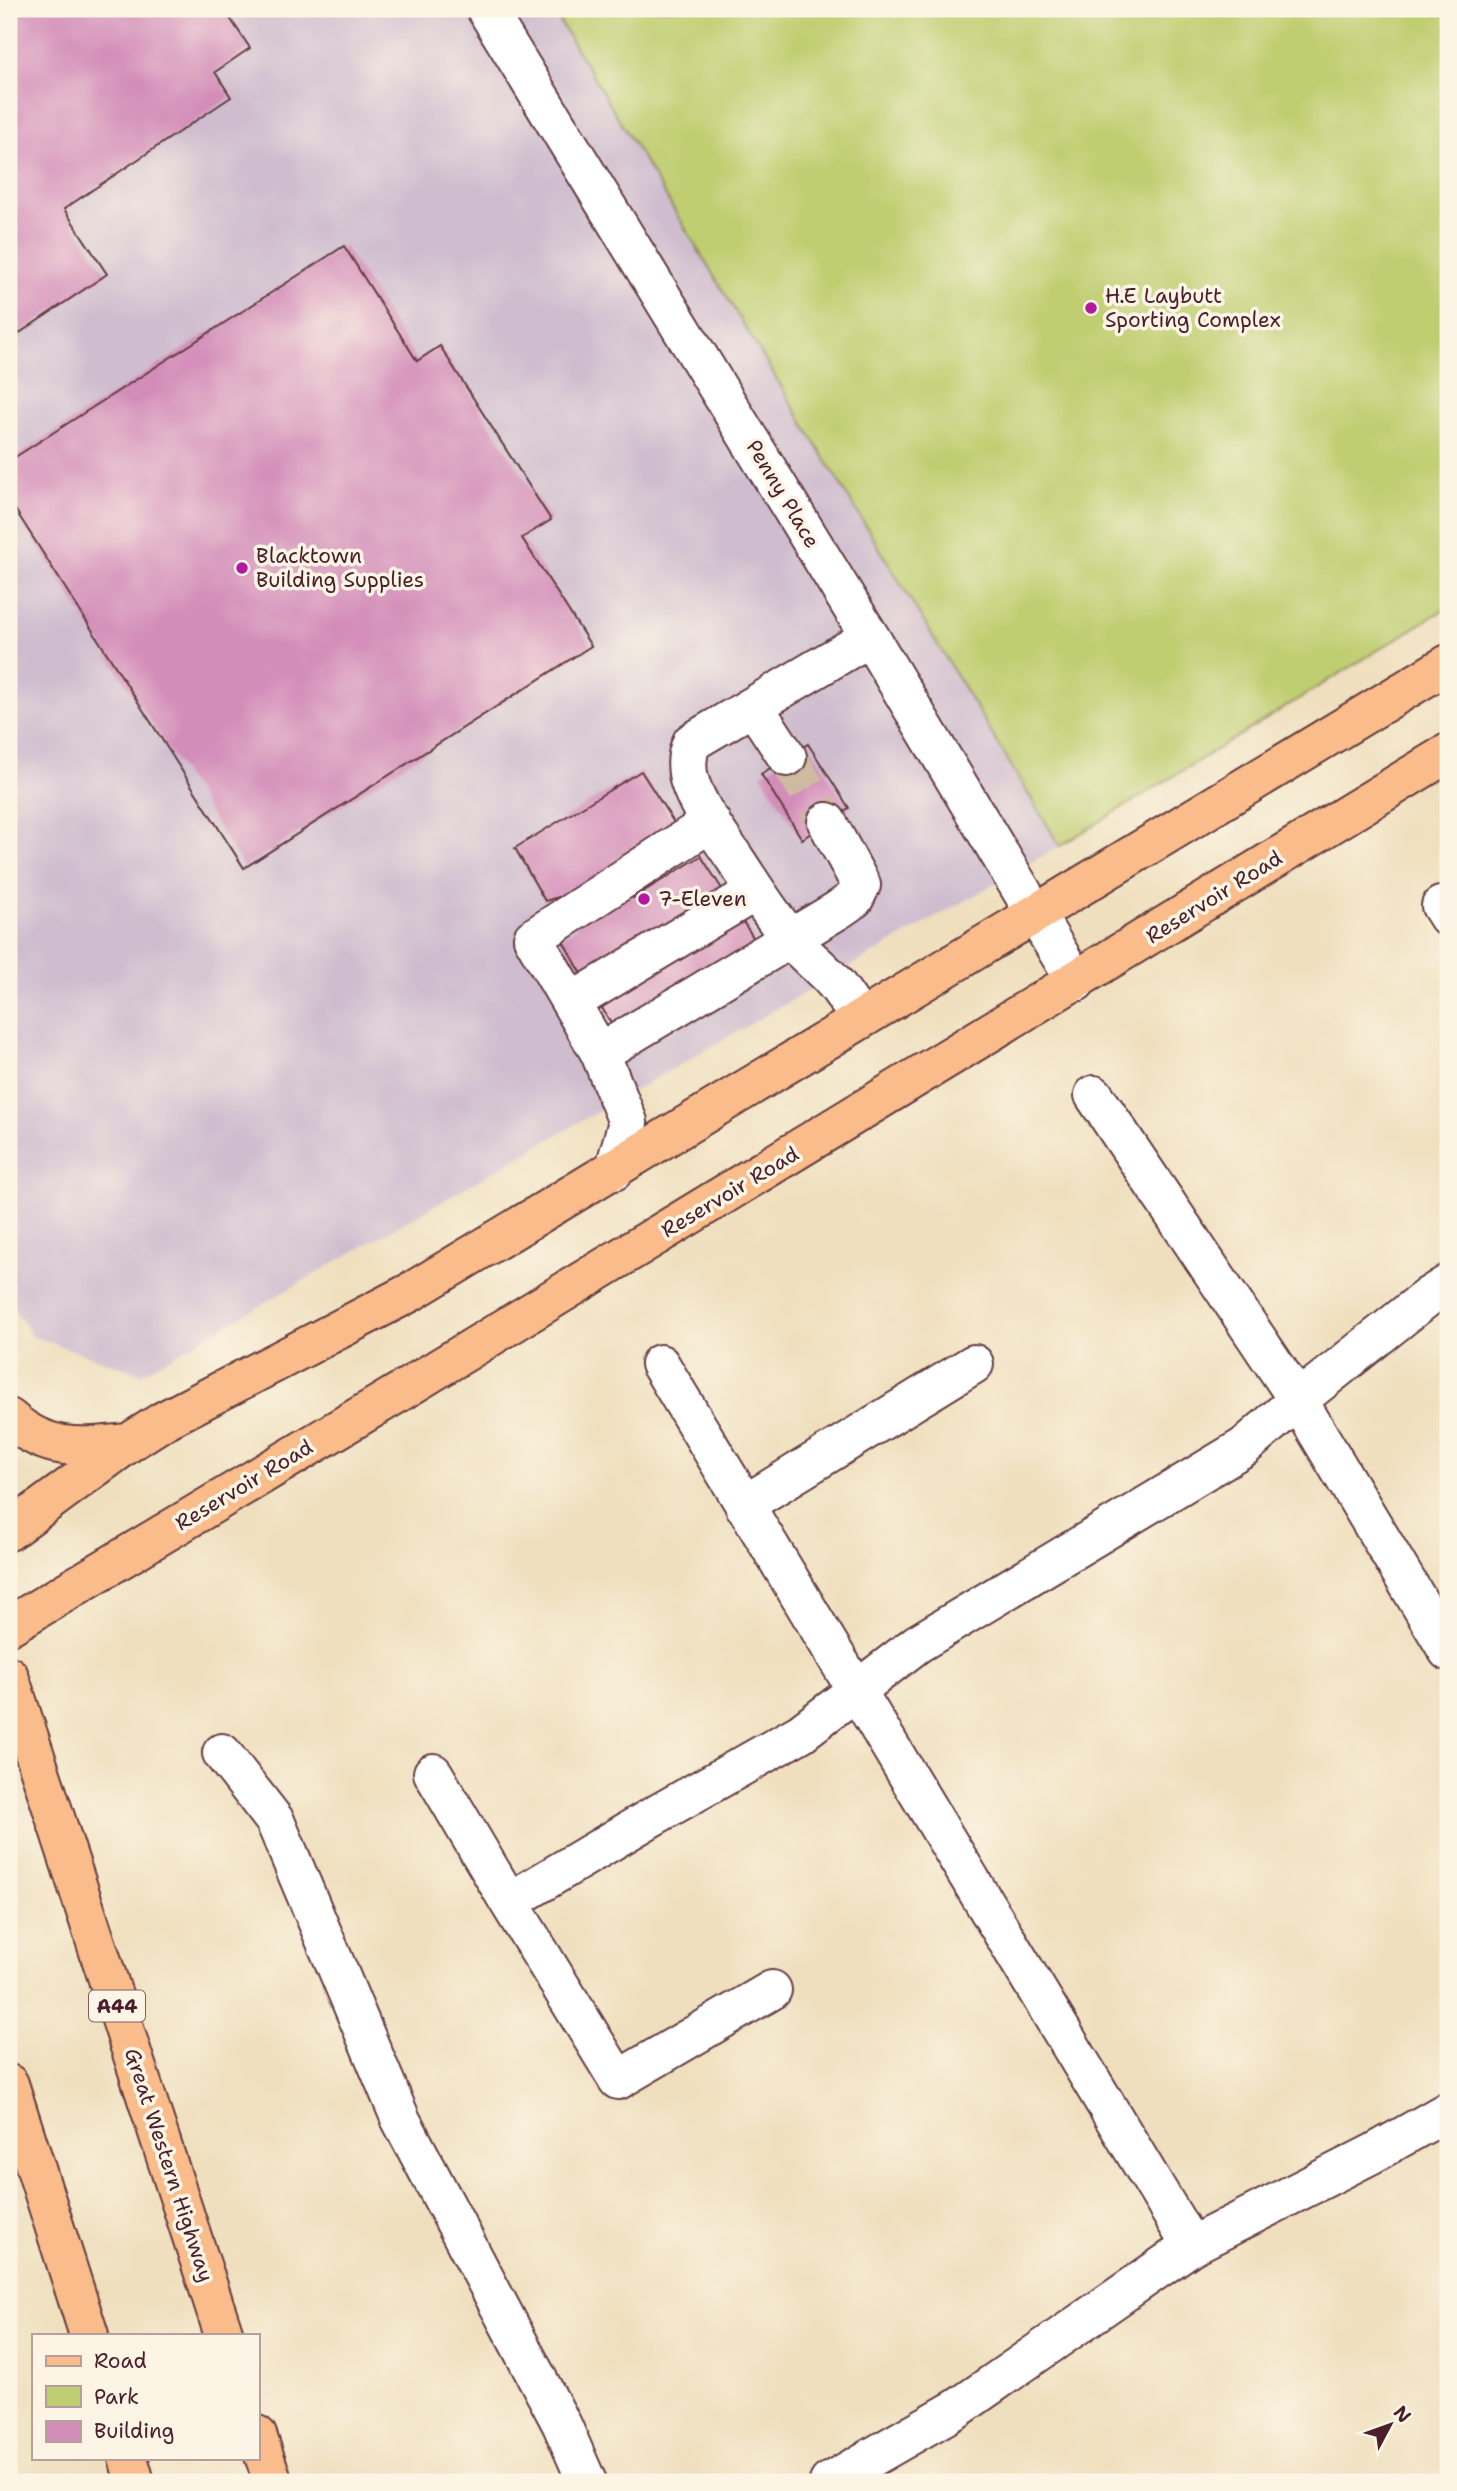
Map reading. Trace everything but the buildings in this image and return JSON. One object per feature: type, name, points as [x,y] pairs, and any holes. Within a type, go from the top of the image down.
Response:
[{"type":"main road","points":[[9,1531],[163,1421],[409,1293],[1448,664]]},
{"type":"main road","name":"Reservoir Road","points":[[9,1626],[1076,982],[1448,753]]},
{"type":"main road","points":[[9,1418],[52,1444],[81,1448],[130,1443]]},
{"type":"main road","name":"Great Western Highway","points":[[9,1676],[225,2334]]},
{"type":"main road","points":[[9,2084],[89,2334]]},
{"type":"main road","points":[[259,2441],[273,2482]]},
{"type":"main road","points":[[129,2460],[135,2482]]},
{"type":"street","name":"Penny Place","points":[[486,9],[870,637],[1076,982]]},
{"type":"street","points":[[862,1018],[851,1009],[849,999],[831,978],[791,939],[756,891],[711,822],[690,782],[687,768],[688,752],[692,743],[870,637]]},
{"type":"street","points":[[754,707],[787,757]]},
{"type":"street","points":[[614,1171],[628,1122],[600,1053],[533,938],[711,822]]},
{"type":"street","points":[[600,1053],[791,939],[854,898],[861,885],[827,822]]},
{"type":"street","points":[[572,1002],[756,891]]},
{"type":"street","points":[[1094,1095],[1298,1400],[1448,1651]]},
{"type":"street","points":[[509,1902],[801,1733],[918,1644],[1244,1447],[1298,1400],[1429,1296],[1448,1284]]},
{"type":"street","points":[[660,1364],[859,1690],[1191,2246]]},
{"type":"street","points":[[744,1505],[974,1364]]},
{"type":"street","points":[[222,1753],[275,1821],[401,2120],[562,2426],[587,2482]]},
{"type":"street","points":[[433,1773],[618,2080],[772,1990]]},
{"type":"street","points":[[829,2482],[958,2408],[1191,2246],[1372,2154],[1448,2111]]},
{"type":"shaded area","points":[[9,9],[552,9],[1060,846],[141,1374],[32,1336],[9,1301]]},
{"type":"green space","name":"H.E Laybutt Sporting Complex","points":[[552,9],[1448,9],[1448,607],[1060,846]]},
{"type":"tunnel","points":[[787,757],[827,822]]},
{"type":"place","name":"H.E Laybutt Sporting Complex","points":[[1091,308]]},
{"type":"place","name":"Blacktown Building Supplies","points":[[242,568]]},
{"type":"place","name":"7-Eleven","points":[[644,899]]}]
